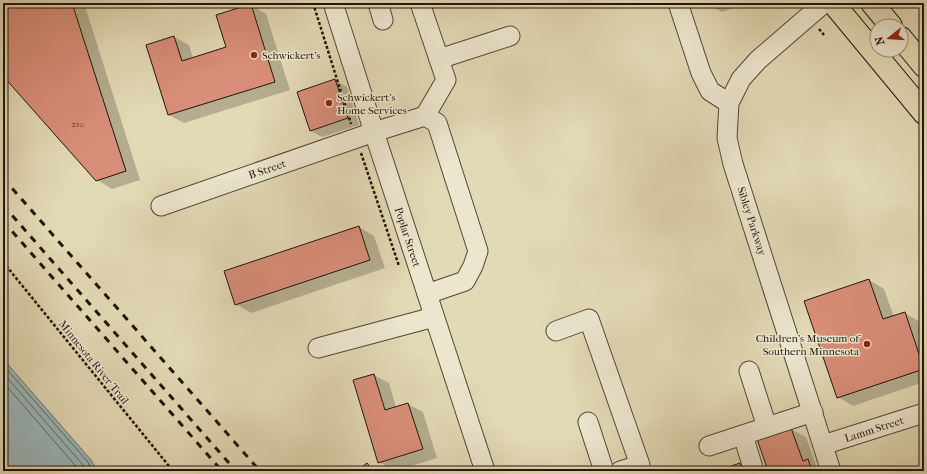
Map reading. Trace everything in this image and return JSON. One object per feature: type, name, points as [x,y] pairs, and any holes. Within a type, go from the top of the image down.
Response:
[{"type":"main road","points":[[833,3],[924,113]]},
{"type":"main road","points":[[872,3],[884,18]]},
{"type":"main road","points":[[909,48],[924,66]]},
{"type":"street","name":"Poplar Street","points":[[333,3],[485,471]]},
{"type":"street","points":[[420,3],[446,80],[425,116],[437,123],[478,251],[474,266],[465,281],[427,294]]},
{"type":"street","points":[[678,3],[701,74],[710,91],[729,103]]},
{"type":"street","name":"Sibley Parkway","points":[[824,3],[758,60],[741,79],[729,103],[727,138],[733,164],[832,471]]},
{"type":"street","points":[[439,59],[510,36]]},
{"type":"street","name":"B Street","points":[[161,206],[356,138],[425,116]]},
{"type":"street","points":[[318,348],[434,317]]},
{"type":"street","points":[[556,331],[589,319],[642,468],[620,471]]},
{"type":"street","points":[[749,370],[767,427]]},
{"type":"street","points":[[709,446],[813,412]]},
{"type":"street","name":"Lamm Street","points":[[823,445],[924,413]]},
{"type":"street","points":[[588,422],[604,471]]},
{"type":"street","points":[[742,435],[754,471]]},
{"type":"path","points":[[313,3],[400,270]]},
{"type":"path","name":"Minnesota River Trail","points":[[3,262],[173,471]]},
{"type":"water","points":[[3,359],[91,460],[97,471],[3,471]]},
{"type":"building","points":[[3,3],[72,3],[126,171],[96,181],[3,76]]},
{"type":"building","points":[[712,3],[731,3],[714,8]]},
{"type":"building","points":[[251,4],[275,82],[168,115],[146,45],[174,36],[182,61],[226,47],[216,15]]},
{"type":"building","points":[[335,79],[348,118],[310,131],[297,92]]},
{"type":"building","points":[[359,226],[370,260],[235,305],[224,271]]},
{"type":"building","name":"Children's Museum of Southern Minnesota","points":[[869,279],[883,319],[905,312],[924,369],[837,398],[804,301]]},
{"type":"building","points":[[374,374],[385,410],[408,403],[423,449],[378,463],[353,380]]},
{"type":"building","points":[[791,428],[803,461],[808,459],[812,471],[768,471],[757,439]]},
{"type":"building","points":[[367,463],[373,471],[357,471]]},
{"type":"building","points":[[740,463],[743,471],[717,471]]},
{"type":"railway","points":[[3,178],[260,471]]},
{"type":"railway","points":[[3,205],[236,471]]},
{"type":"railway","points":[[3,221],[222,471]]},
{"type":"place","name":"Schwickert's","points":[[254,55]]},
{"type":"place","name":"Schwickert's Home Services","points":[[329,103]]},
{"type":"place","name":"Children's Museum of Southern Minnesota","points":[[867,344]]}]
